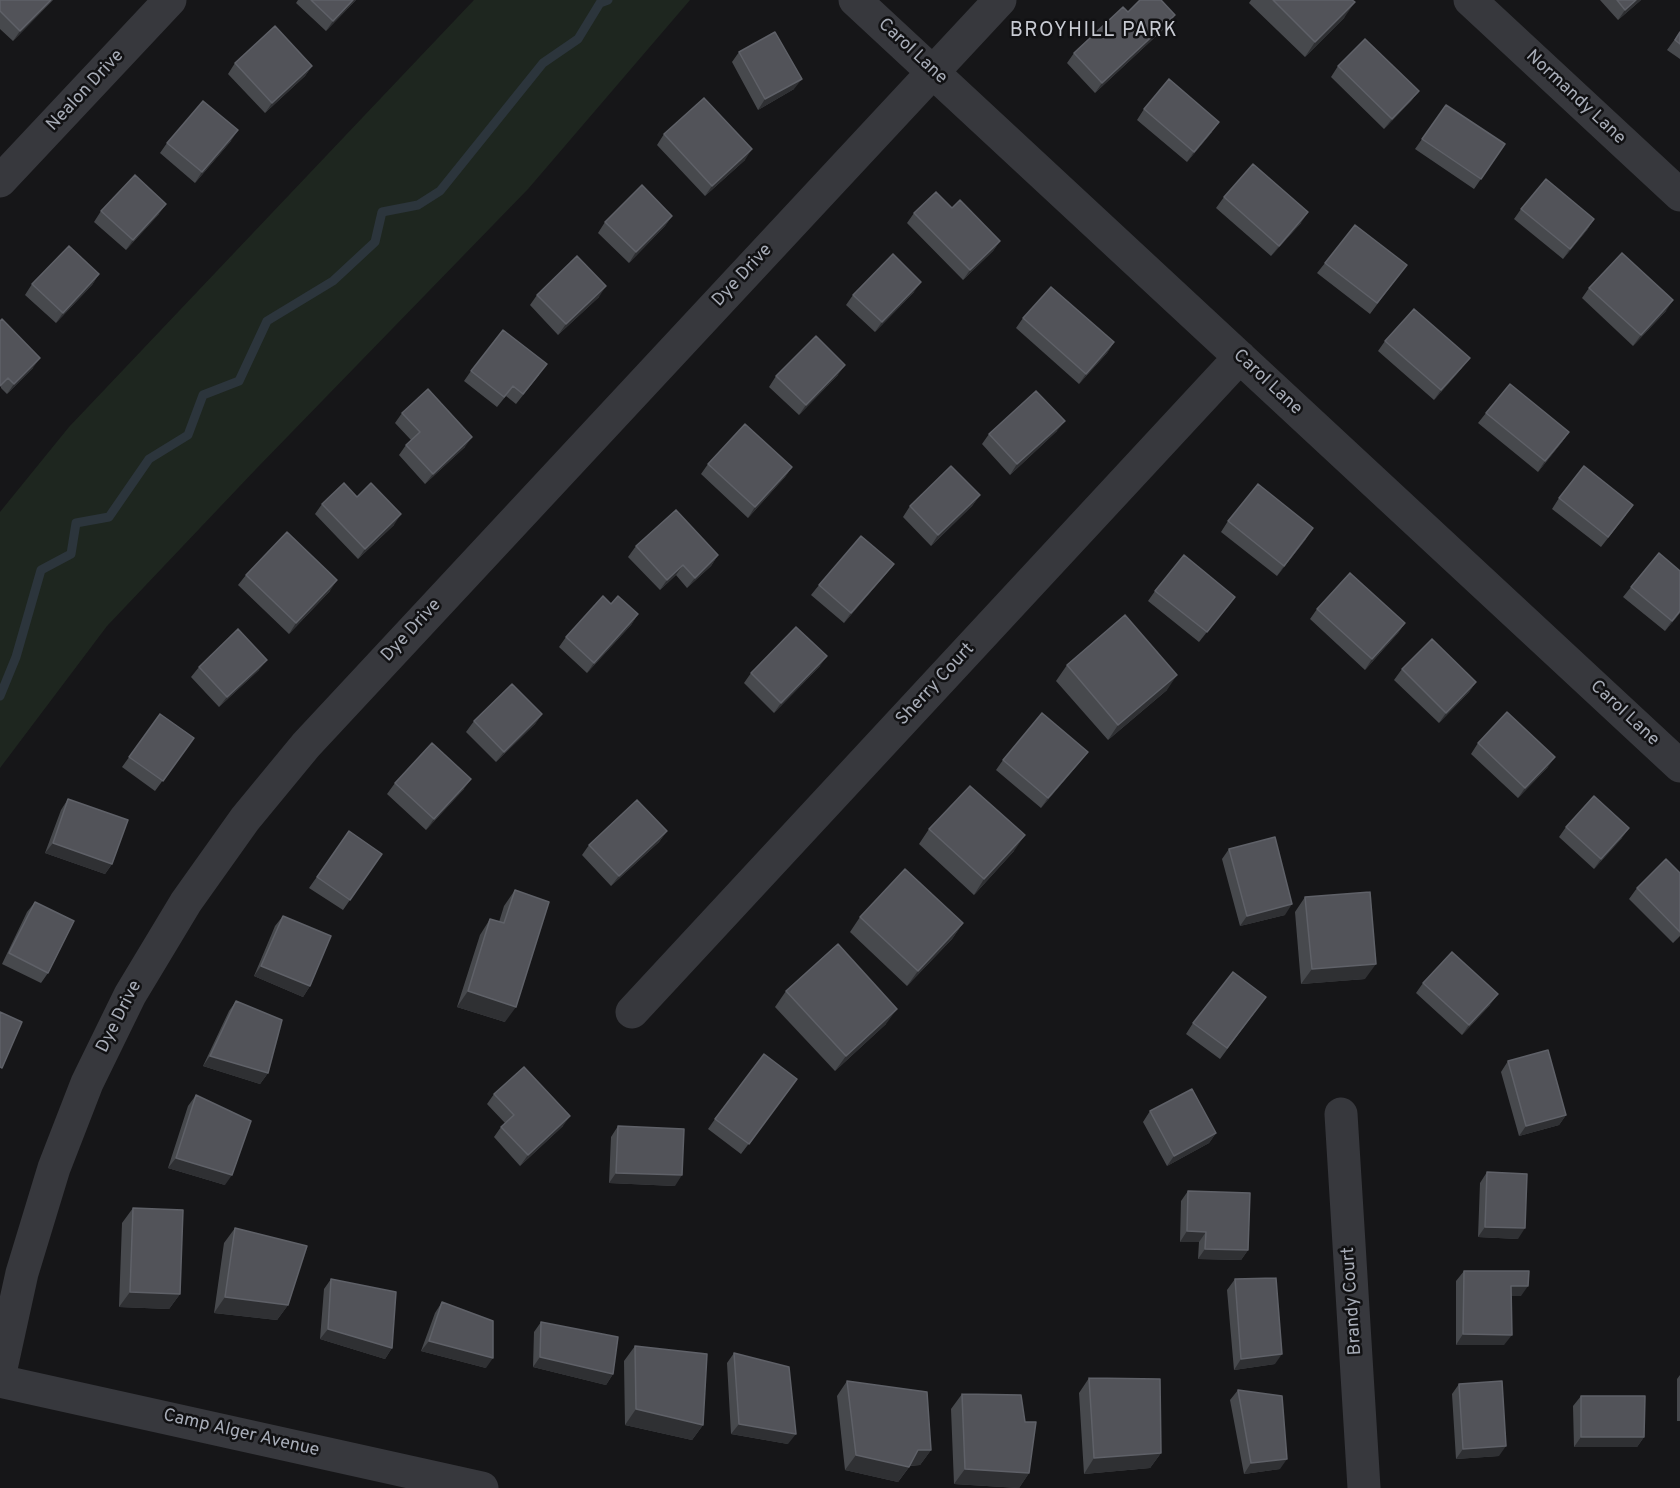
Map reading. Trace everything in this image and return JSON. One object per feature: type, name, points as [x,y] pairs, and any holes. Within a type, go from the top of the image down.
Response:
[{"type":"street","name":"Nealon Drive","points":[[0,181],[170,0]]},
{"type":"street","name":"Carol Lane","points":[[855,0],[1680,766]]},
{"type":"street","name":"Dye Drive","points":[[0,1373],[22,1273],[54,1168],[87,1083],[130,995],[186,902],[225,846],[306,744],[1000,0]]},
{"type":"street","name":"Normandy Lane","points":[[1470,0],[1680,195]]},
{"type":"street","name":"Sherry Court","points":[[632,1012],[1240,357]]},
{"type":"street","name":"Brandy Court","points":[[1341,1114],[1364,1488]]},
{"type":"street","name":"Camp Alger Avenue","points":[[0,1381],[482,1488]]},
{"type":"shaded area","points":[[474,0],[690,0],[528,189],[107,626],[0,768],[0,512],[69,427]]},
{"type":"building","points":[[0,0],[51,0],[20,31],[0,11]]},
{"type":"building","points":[[311,0],[353,0],[333,21]]},
{"type":"building","points":[[1140,0],[1161,0],[1175,15],[1102,83],[1074,53],[1123,7],[1128,12]]},
{"type":"building","points":[[1273,0],[1352,0],[1355,2],[1315,42]]},
{"type":"building","points":[[1617,0],[1636,0],[1625,10]]},
{"type":"building","points":[[275,26],[312,66],[272,103],[235,63]]},
{"type":"building","points":[[775,32],[802,79],[765,99],[739,52]]},
{"type":"building","points":[[1680,32],[1680,44],[1675,40]]},
{"type":"building","points":[[1365,39],[1419,91],[1392,119],[1338,66]]},
{"type":"building","points":[[1169,79],[1219,122],[1194,152],[1144,109]]},
{"type":"building","points":[[704,98],[752,149],[712,186],[664,134]]},
{"type":"building","points":[[203,101],[238,130],[202,172],[167,143]]},
{"type":"building","points":[[1446,105],[1505,144],[1481,179],[1422,139]]},
{"type":"building","points":[[1253,164],[1308,212],[1279,246],[1224,197]]},
{"type":"building","points":[[135,175],[166,204],[133,240],[101,211]]},
{"type":"building","points":[[1546,179],[1594,219],[1570,249],[1521,209]]},
{"type":"building","points":[[642,185],[672,216],[636,252],[605,222]]},
{"type":"building","points":[[936,192],[952,208],[960,200],[1000,241],[970,270],[914,213]]},
{"type":"building","points":[[1355,225],[1407,265],[1377,303],[1325,263]]},
{"type":"building","points":[[69,246],[99,274],[63,313],[32,284]]},
{"type":"building","points":[[1622,253],[1673,300],[1641,335],[1589,288]]},
{"type":"building","points":[[893,254],[921,282],[882,322],[853,295]]},
{"type":"building","points":[[577,256],[606,286],[566,324],[537,295]]},
{"type":"building","points":[[1051,287],[1114,342],[1086,374],[1023,318]]},
{"type":"building","points":[[1414,309],[1470,358],[1441,390],[1385,341]]},
{"type":"building","points":[[2,319],[40,358],[14,384],[8,378],[0,386],[0,321]]},
{"type":"building","points":[[503,330],[547,364],[523,394],[513,386],[504,397],[471,371]]},
{"type":"building","points":[[816,336],[845,365],[806,405],[776,376]]},
{"type":"building","points":[[1510,384],[1569,432],[1545,461],[1486,413]]},
{"type":"building","points":[[428,389],[472,437],[433,474],[406,445],[420,432],[402,413]]},
{"type":"building","points":[[1036,391],[1065,421],[1017,464],[989,434]]},
{"type":"building","points":[[745,424],[792,467],[755,507],[708,464]]},
{"type":"building","points":[[951,466],[980,495],[938,535],[910,506]]},
{"type":"building","points":[[1584,466],[1633,505],[1608,537],[1559,498]]},
{"type":"building","points":[[344,483],[357,497],[371,483],[401,514],[365,549],[322,504]]},
{"type":"building","points":[[1258,484],[1313,528],[1284,566],[1228,521]]},
{"type":"building","points":[[676,510],[718,555],[695,578],[683,565],[667,580],[636,546]]},
{"type":"building","points":[[287,532],[337,580],[296,623],[246,575]]},
{"type":"building","points":[[861,536],[894,564],[851,613],[819,585]]},
{"type":"building","points":[[1659,553],[1680,571],[1680,611],[1672,621],[1631,587]]},
{"type":"building","points":[[1184,555],[1235,597],[1207,632],[1155,591]]},
{"type":"building","points":[[1350,573],[1405,623],[1372,659],[1317,609]]},
{"type":"building","points":[[603,596],[611,604],[618,596],[638,614],[594,663],[566,637]]},
{"type":"building","points":[[1125,615],[1177,675],[1118,725],[1067,665]]},
{"type":"building","points":[[796,627],[827,656],[781,703],[751,673]]},
{"type":"building","points":[[238,629],[267,660],[227,697],[199,667]]},
{"type":"building","points":[[1432,639],[1476,682],[1446,713],[1402,669]]},
{"type":"building","points":[[512,684],[542,714],[504,752],[474,721]]},
{"type":"building","points":[[1507,712],[1555,757],[1525,788],[1478,743]]},
{"type":"building","points":[[1042,713],[1088,752],[1048,798],[1003,760]]},
{"type":"building","points":[[160,714],[194,738],[163,781],[129,757]]},
{"type":"building","points":[[432,743],[471,779],[434,819],[395,783]]},
{"type":"building","points":[[970,786],[1025,835],[984,879],[929,829]]},
{"type":"building","points":[[1594,796],[1629,828],[1601,859],[1566,827]]},
{"type":"building","points":[[68,799],[128,820],[112,864],[53,843]]},
{"type":"building","points":[[637,800],[667,831],[619,876],[589,845]]},
{"type":"building","points":[[349,831],[382,854],[350,900],[317,877]]},
{"type":"building","points":[[1275,837],[1292,904],[1247,916],[1229,849]]},
{"type":"building","points":[[1666,859],[1680,873],[1680,932],[1637,888]]},
{"type":"building","points":[[905,869],[963,923],[918,971],[860,917]]},
{"type":"building","points":[[515,890],[549,902],[516,1007],[468,991],[490,919],[504,923]]},
{"type":"building","points":[[1370,892],[1376,964],[1312,969],[1305,897]]},
{"type":"building","points":[[35,902],[74,921],[48,973],[9,953]]},
{"type":"building","points":[[283,916],[331,936],[310,986],[261,966]]},
{"type":"building","points":[[838,944],[897,1009],[846,1056],[786,991]]},
{"type":"building","points":[[1452,952],[1498,994],[1469,1025],[1423,983]]},
{"type":"building","points":[[1233,972],[1266,997],[1227,1048],[1193,1023]]},
{"type":"building","points":[[236,1001],[282,1020],[268,1073],[210,1056]]},
{"type":"building","points":[[0,1012],[22,1022],[2,1068],[0,1067]]},
{"type":"building","points":[[1548,1050],[1566,1115],[1526,1126],[1508,1061]]},
{"type":"building","points":[[764,1054],[797,1079],[749,1144],[715,1119]]},
{"type":"building","points":[[524,1067],[570,1116],[528,1155],[501,1127],[514,1115],[494,1094]]},
{"type":"building","points":[[1192,1089],[1216,1133],[1174,1156],[1150,1111]]},
{"type":"building","points":[[196,1095],[251,1121],[232,1175],[176,1158]]},
{"type":"building","points":[[618,1126],[684,1129],[682,1175],[616,1173]]},
{"type":"building","points":[[1487,1172],[1527,1174],[1525,1228],[1485,1227]]},
{"type":"building","points":[[1188,1191],[1250,1193],[1248,1250],[1205,1249],[1206,1232],[1187,1231]]},
{"type":"building","points":[[133,1208],[183,1210],[180,1294],[130,1292]]},
{"type":"building","points":[[235,1228],[307,1246],[288,1305],[225,1297]]},
{"type":"building","points":[[1464,1271],[1529,1271],[1528,1286],[1511,1286],[1512,1335],[1463,1334]]},
{"type":"building","points":[[1276,1278],[1282,1354],[1241,1359],[1235,1279]]},
{"type":"building","points":[[331,1279],[396,1292],[392,1348],[328,1329]]},
{"type":"building","points":[[442,1302],[493,1321],[493,1358],[429,1341]]},
{"type":"building","points":[[541,1322],[618,1337],[613,1374],[540,1357]]},
{"type":"building","points":[[635,1346],[707,1354],[703,1425],[636,1409]]},
{"type":"building","points":[[734,1353],[789,1367],[796,1434],[739,1424]]},
{"type":"building","points":[[1089,1378],[1160,1379],[1161,1453],[1094,1458]]},
{"type":"building","points":[[847,1381],[927,1392],[931,1450],[918,1450],[909,1467],[856,1455]]},
{"type":"building","points":[[1502,1381],[1506,1446],[1463,1449],[1459,1384]]},
{"type":"building","points":[[1238,1390],[1282,1396],[1287,1459],[1251,1463]]},
{"type":"building","points":[[962,1394],[1021,1395],[1025,1422],[1036,1422],[1029,1473],[965,1469]]},
{"type":"building","points":[[1581,1396],[1645,1396],[1644,1437],[1581,1437]]},
{"type":"waterway","points":[[0,696],[16,657],[41,570],[71,554],[76,523],[109,517],[149,459],[188,435],[203,395],[239,381],[267,321],[333,281],[375,242],[382,212],[418,205],[440,191],[543,63],[578,39],[600,3],[608,0]]},
{"type":"district","name":"BROYHILL PARK","points":[[1094,32]]}]
